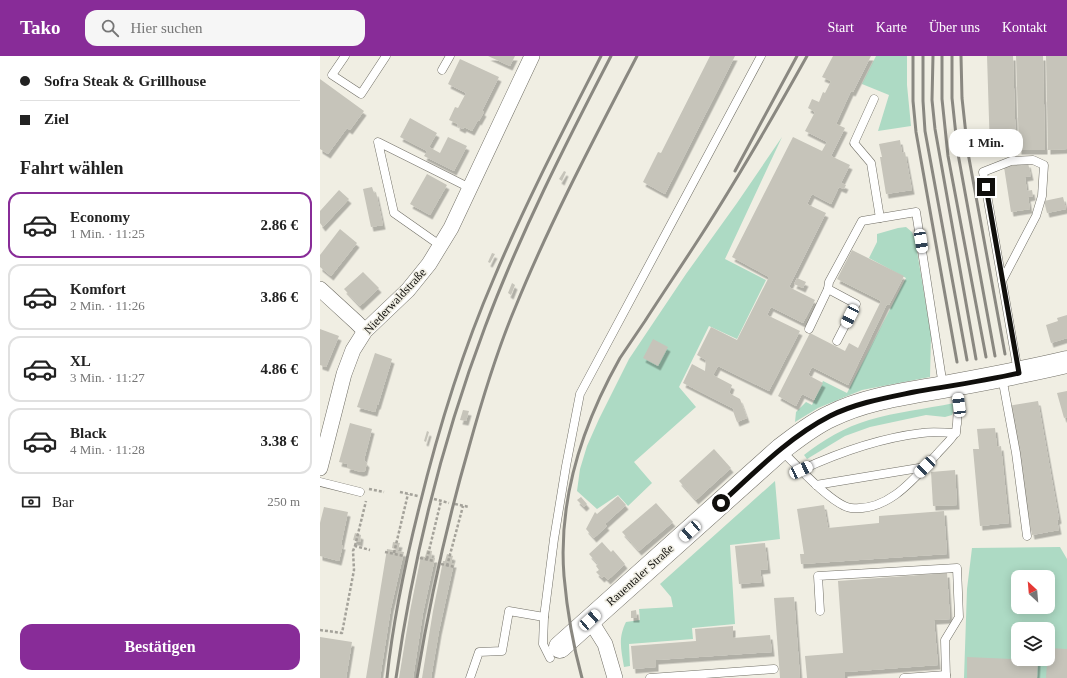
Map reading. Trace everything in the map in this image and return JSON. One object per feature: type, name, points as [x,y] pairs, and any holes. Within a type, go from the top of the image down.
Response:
[{"type":"street","name":"Niederwaldstraße","points":[[320,468],[344,374],[353,350],[365,331],[408,290],[429,264],[441,246],[532,56]]},
{"type":"street","points":[[320,289],[365,331]]},
{"type":"street","name":"Rauentaler Straße","points":[[555,653],[781,450],[805,431],[830,416],[856,405],[882,398],[1010,375],[1067,362]]},
{"type":"street","points":[[590,620],[605,644],[615,678]]},
{"type":"lane","points":[[345,56],[332,75],[362,94],[386,56]]},
{"type":"lane","points":[[442,70],[450,56]]},
{"type":"lane","points":[[555,653],[543,644],[544,617],[563,480],[580,394],[761,56]]},
{"type":"lane","points":[[874,99],[854,143],[871,163],[880,218]]},
{"type":"lane","points":[[441,246],[394,213],[378,142],[470,188]]},
{"type":"lane","points":[[1002,281],[1036,216],[1042,196],[1044,165],[1033,160],[1011,161],[983,172],[1002,281],[1016,453],[1027,536]]},
{"type":"lane","points":[[781,450],[816,485],[840,504],[850,508],[873,507],[898,493],[925,467],[956,433],[959,405],[950,386],[916,212],[862,221],[829,282],[828,289],[809,329]]},
{"type":"lane","points":[[828,289],[856,304],[837,341]]},
{"type":"lane","points":[[801,470],[832,456],[890,438],[923,432],[956,433]]},
{"type":"lane","points":[[816,485],[925,467]]},
{"type":"lane","points":[[320,482],[364,489]]},
{"type":"lane","points":[[820,611],[818,576],[957,568],[959,617],[945,640],[946,676],[904,678]]},
{"type":"lane","points":[[470,678],[479,652],[502,651],[509,611],[544,617]]},
{"type":"lane","points":[[650,678],[734,675],[774,669]]},
{"type":"path","points":[[320,630],[342,633],[354,570],[353,551],[358,537],[364,489],[384,492]]},
{"type":"path","points":[[400,492],[418,496]]},
{"type":"path","points":[[394,553],[408,494]]},
{"type":"path","points":[[434,499],[449,503]]},
{"type":"path","points":[[427,559],[441,501]]},
{"type":"path","points":[[456,504],[469,507]]},
{"type":"path","points":[[448,566],[463,506]]},
{"type":"path","points":[[354,546],[370,550]]},
{"type":"path","points":[[386,552],[404,556]]},
{"type":"path","points":[[420,558],[434,561]]},
{"type":"path","points":[[441,564],[455,567]]},
{"type":"green space","points":[[876,56],[907,56],[907,85],[911,126],[878,131],[889,95],[862,84]]},
{"type":"green space","points":[[782,137],[725,259],[766,280],[737,339],[709,326],[679,387],[696,407],[634,462],[652,483],[628,506],[618,495],[597,509],[577,491],[580,469],[587,446],[599,419],[629,359],[686,274]]},
{"type":"green space","points":[[906,227],[912,232],[915,239],[931,335],[930,377],[862,390],[818,408],[795,422],[796,412],[806,402],[812,405],[823,381],[847,393],[906,278],[869,258],[877,242],[877,234]]},
{"type":"green space","points":[[954,403],[955,407],[952,415],[945,417],[926,415],[870,427],[845,436],[807,459],[804,455],[835,434],[851,426],[890,415]]},
{"type":"green space","points":[[775,481],[780,539],[730,545],[735,624],[692,628],[693,639],[629,644],[630,666],[624,667],[621,639],[626,622],[640,620],[639,609],[673,607],[671,597],[660,584]]},
{"type":"green space","points":[[1060,547],[1067,559],[1067,678],[964,678],[967,589],[972,548]]},
{"type":"building","points":[[488,56],[515,56],[510,66]]},
{"type":"building","points":[[710,56],[735,56],[665,194],[643,182],[658,152],[661,153]]},
{"type":"building","points":[[833,56],[871,56],[853,92],[851,91],[836,124],[845,128],[831,156],[850,165],[841,183],[846,185],[844,189],[839,187],[831,204],[812,194],[807,204],[826,213],[789,287],[815,300],[803,323],[771,307],[767,315],[800,331],[769,391],[718,366],[713,375],[732,385],[729,393],[740,399],[747,418],[737,422],[733,411],[734,409],[683,383],[692,364],[705,371],[706,360],[697,355],[711,327],[737,340],[769,277],[732,257],[793,137],[822,151],[827,142],[805,131],[815,112],[808,108],[812,99],[819,102],[823,92],[825,93],[831,81],[822,77]]},
{"type":"building","points":[[987,56],[1013,56],[1016,150],[990,151]]},
{"type":"building","points":[[1016,56],[1043,56],[1045,150],[1019,150]]},
{"type":"building","points":[[1046,56],[1067,56],[1067,149],[1048,150]]},
{"type":"building","points":[[460,59],[499,77],[482,111],[484,112],[472,131],[464,127],[463,129],[457,126],[458,124],[449,120],[455,107],[458,108],[466,93],[448,84]]},
{"type":"building","points":[[320,79],[364,111],[350,130],[347,128],[328,154],[320,149]]},
{"type":"building","points":[[410,118],[437,133],[429,147],[440,153],[448,137],[467,146],[454,171],[424,156],[427,151],[400,137]]},
{"type":"building","points":[[900,140],[902,153],[905,152],[912,190],[886,194],[879,144]]},
{"type":"building","points":[[1028,163],[1031,176],[1025,177],[1027,191],[1032,190],[1033,196],[1028,197],[1030,209],[1011,212],[1004,167]]},
{"type":"building","points":[[564,171],[566,172],[562,181],[559,179]]},
{"type":"building","points":[[427,174],[447,185],[430,215],[410,204]]},
{"type":"building","points":[[372,187],[374,193],[376,192],[383,225],[371,227],[363,189]]},
{"type":"building","points":[[339,190],[349,199],[323,227],[320,223],[320,211]]},
{"type":"building","points":[[1063,197],[1066,209],[1047,213],[1044,201]]},
{"type":"building","points":[[340,229],[357,243],[331,276],[320,267],[320,255]]},
{"type":"building","points":[[852,250],[904,276],[889,305],[887,304],[848,385],[812,367],[808,375],[823,383],[814,400],[802,394],[796,406],[778,396],[810,333],[845,351],[849,343],[858,348],[881,301],[837,279]]},
{"type":"building","points":[[492,253],[495,254],[490,263],[488,262]]},
{"type":"building","points":[[363,272],[379,288],[360,306],[344,289]]},
{"type":"building","points":[[797,278],[806,282],[803,288],[794,284]]},
{"type":"building","points":[[512,283],[515,285],[511,295],[508,293]]},
{"type":"building","points":[[1067,315],[1067,338],[1051,343],[1046,325],[1058,321],[1057,318]]},
{"type":"building","points":[[320,329],[339,336],[326,367],[320,365]]},
{"type":"building","points":[[653,339],[668,347],[658,366],[643,358]]},
{"type":"building","points":[[375,353],[392,359],[375,412],[357,407]]},
{"type":"building","points":[[1067,391],[1067,417],[1064,418],[1057,393]]},
{"type":"building","points":[[1038,401],[1059,519],[1057,520],[1059,530],[1032,535],[1008,406]]},
{"type":"building","points":[[463,410],[469,411],[466,421],[460,420]]},
{"type":"building","points":[[350,423],[372,429],[364,460],[367,463],[365,471],[361,472],[347,468],[348,464],[339,462]]},
{"type":"building","points":[[995,428],[997,447],[1001,446],[1009,523],[980,526],[973,449],[979,449],[977,429]]},
{"type":"building","points":[[427,431],[429,432],[426,442],[424,441]]},
{"type":"building","points":[[714,449],[731,468],[696,500],[679,481]]},
{"type":"building","points":[[955,470],[957,505],[933,506],[931,472]]},
{"type":"building","points":[[618,496],[626,505],[605,524],[607,526],[594,538],[586,529],[595,512],[597,514]]},
{"type":"building","points":[[581,497],[587,504],[584,507],[577,500]]},
{"type":"building","points":[[656,503],[673,522],[639,551],[622,532]]},
{"type":"building","points":[[824,505],[828,528],[879,523],[879,516],[944,511],[947,554],[801,564],[800,554],[804,554],[797,509]]},
{"type":"building","points":[[324,507],[348,512],[339,561],[320,556],[320,523]]},
{"type":"building","points":[[355,533],[361,535],[360,542],[353,540]]},
{"type":"building","points":[[393,542],[400,543],[398,550],[392,548]]},
{"type":"building","points":[[602,542],[611,552],[613,550],[625,564],[608,580],[604,576],[602,578],[596,572],[599,570],[596,566],[598,564],[589,554]]},
{"type":"building","points":[[765,543],[768,569],[760,570],[762,582],[739,584],[735,546]]},
{"type":"building","points":[[387,549],[404,552],[391,608],[380,678],[366,678]]},
{"type":"building","points":[[427,550],[432,551],[431,558],[435,558],[423,613],[413,678],[399,678],[421,556],[425,557]]},
{"type":"building","points":[[447,554],[453,556],[451,563],[454,563],[439,631],[431,678],[422,678],[443,561],[445,561]]},
{"type":"building","points":[[947,573],[950,619],[934,620],[938,665],[845,672],[845,678],[807,678],[805,656],[843,653],[838,581]]},
{"type":"building","points":[[794,597],[800,678],[780,678],[774,598]]},
{"type":"building","points":[[636,610],[637,618],[631,618],[631,611]]},
{"type":"building","points":[[733,626],[733,638],[770,635],[772,652],[656,660],[656,667],[633,669],[631,646],[696,641],[695,629]]},
{"type":"building","points":[[320,637],[352,642],[346,678],[320,678]]},
{"type":"building","points":[[1055,648],[1067,649],[1067,678],[1046,678],[1047,666],[1055,666]]},
{"type":"building","points":[[967,657],[1011,659],[1011,666],[1038,666],[1037,678],[967,678]]},
{"type":"railway","points":[[387,678],[396,613],[404,571],[426,479],[461,363],[482,306],[506,250],[601,56]]},
{"type":"railway","points":[[396,678],[420,545],[442,457],[455,413],[485,327],[513,258],[560,156],[611,56]]},
{"type":"railway","points":[[417,678],[433,591],[453,504],[479,412],[508,325],[558,212],[637,56]]},
{"type":"railway","points":[[735,171],[797,56]]},
{"type":"railway","points":[[582,678],[569,615],[564,576],[563,548],[569,491],[584,436],[595,409],[620,358],[714,215],[807,56]]},
{"type":"railway","points":[[913,56],[913,101],[916,132],[957,362]]},
{"type":"railway","points":[[923,56],[925,131],[967,360]]},
{"type":"railway","points":[[933,56],[932,100],[935,129],[976,359]]},
{"type":"railway","points":[[942,56],[942,99],[948,156],[986,357]]},
{"type":"railway","points":[[952,56],[952,98],[958,154],[995,356]]},
{"type":"railway","points":[[961,56],[962,98],[968,153],[1005,354]]},
{"type":"route","points":[[721,503],[781,450],[805,431],[830,416],[856,405],[882,398],[1019,373],[986,187]]}]
